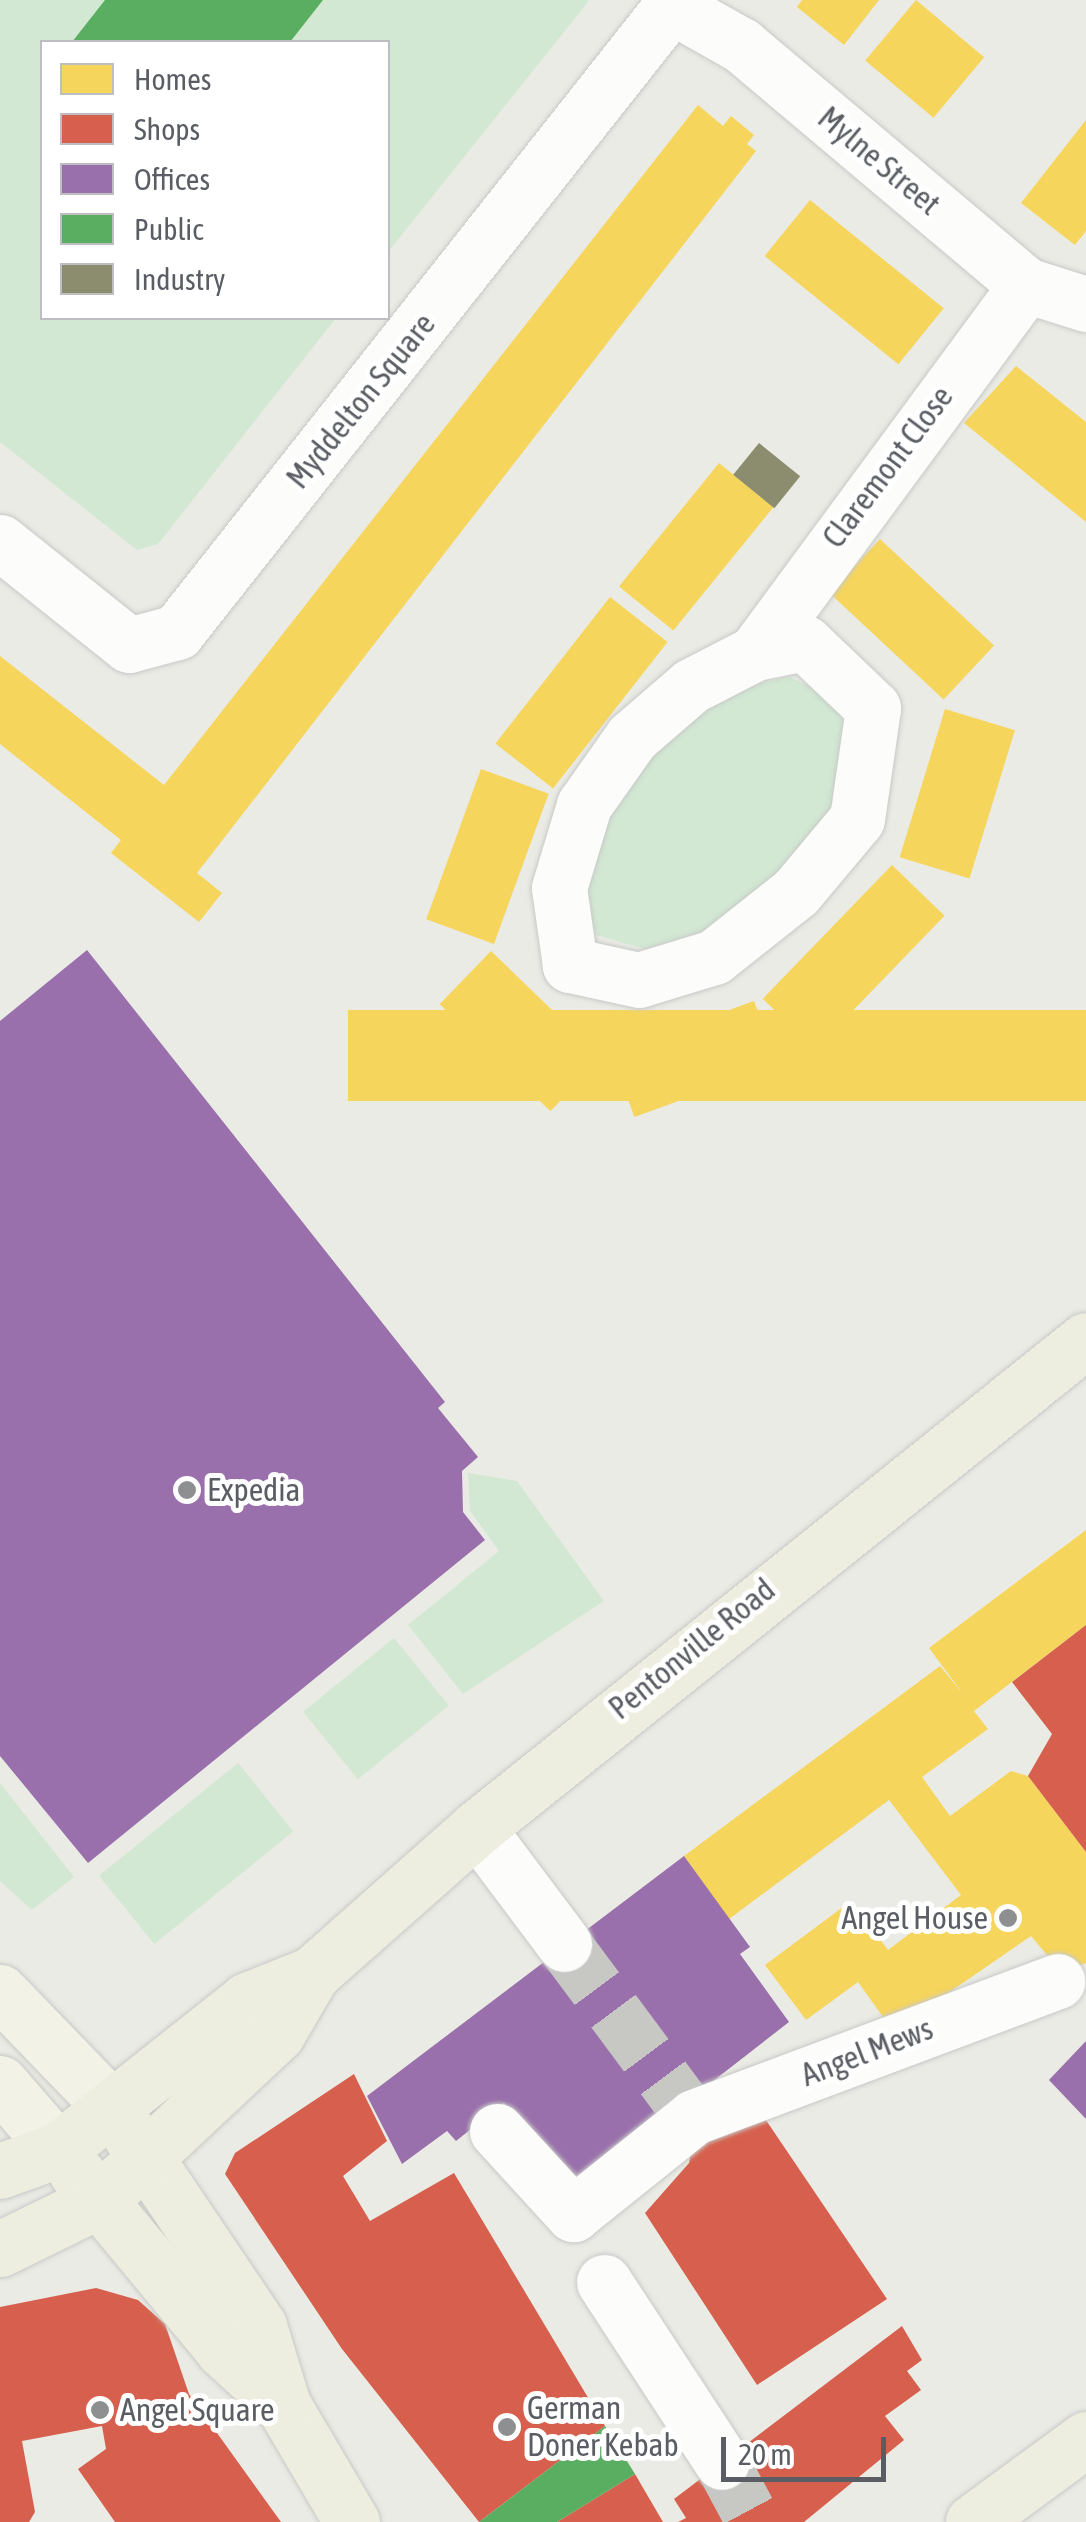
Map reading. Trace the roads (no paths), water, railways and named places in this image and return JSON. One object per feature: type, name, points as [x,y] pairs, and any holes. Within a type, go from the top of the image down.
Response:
[{"type":"highway","name":"Pentonville Road","points":[[0,2250],[100,2200],[278,2034],[312,1974],[477,1828],[1086,1340]]},
{"type":"highway","name":"Pentonville Road","points":[[0,2171],[58,2150],[248,2000],[312,1974]]},
{"type":"highway","points":[[112,2108],[259,2326],[283,2405],[352,2522]]},
{"type":"highway","points":[[58,2150],[223,2350],[283,2405]]},
{"type":"highway","points":[[973,2522],[1086,2438]]},
{"type":"main road","points":[[0,1992],[112,2108]]},
{"type":"main road","points":[[0,2083],[58,2150]]},
{"type":"street","name":"Mylne Street","points":[[676,4],[741,45],[1026,285],[1086,304]]},
{"type":"street","name":"Myddelton Square","points":[[0,542],[129,645],[177,632],[676,4]]},
{"type":"street","name":"Claremont Close","points":[[755,652],[805,643],[873,708],[857,819],[796,892],[714,957],[638,980],[570,965],[560,888],[584,805],[632,736],[692,686],[755,652],[1026,285]]},
{"type":"street","points":[[477,1828],[564,1944]]},
{"type":"street","name":"Angel Mews","points":[[496,2131],[573,2214],[688,2110],[1057,1981]]},
{"type":"street","points":[[604,2282],[722,2462]]},
{"type":"tunnel","points":[[564,1944],[683,2104]]},
{"type":"tunnel","points":[[722,2462],[754,2522]]},
{"type":"place","name":"Expedia","points":[[187,1490]]},
{"type":"place","name":"Angel House","points":[[1008,1918]]},
{"type":"place","name":"Angel Square","points":[[100,2410]]},
{"type":"place","name":"German Doner Kebab","points":[[507,2427]]}]
